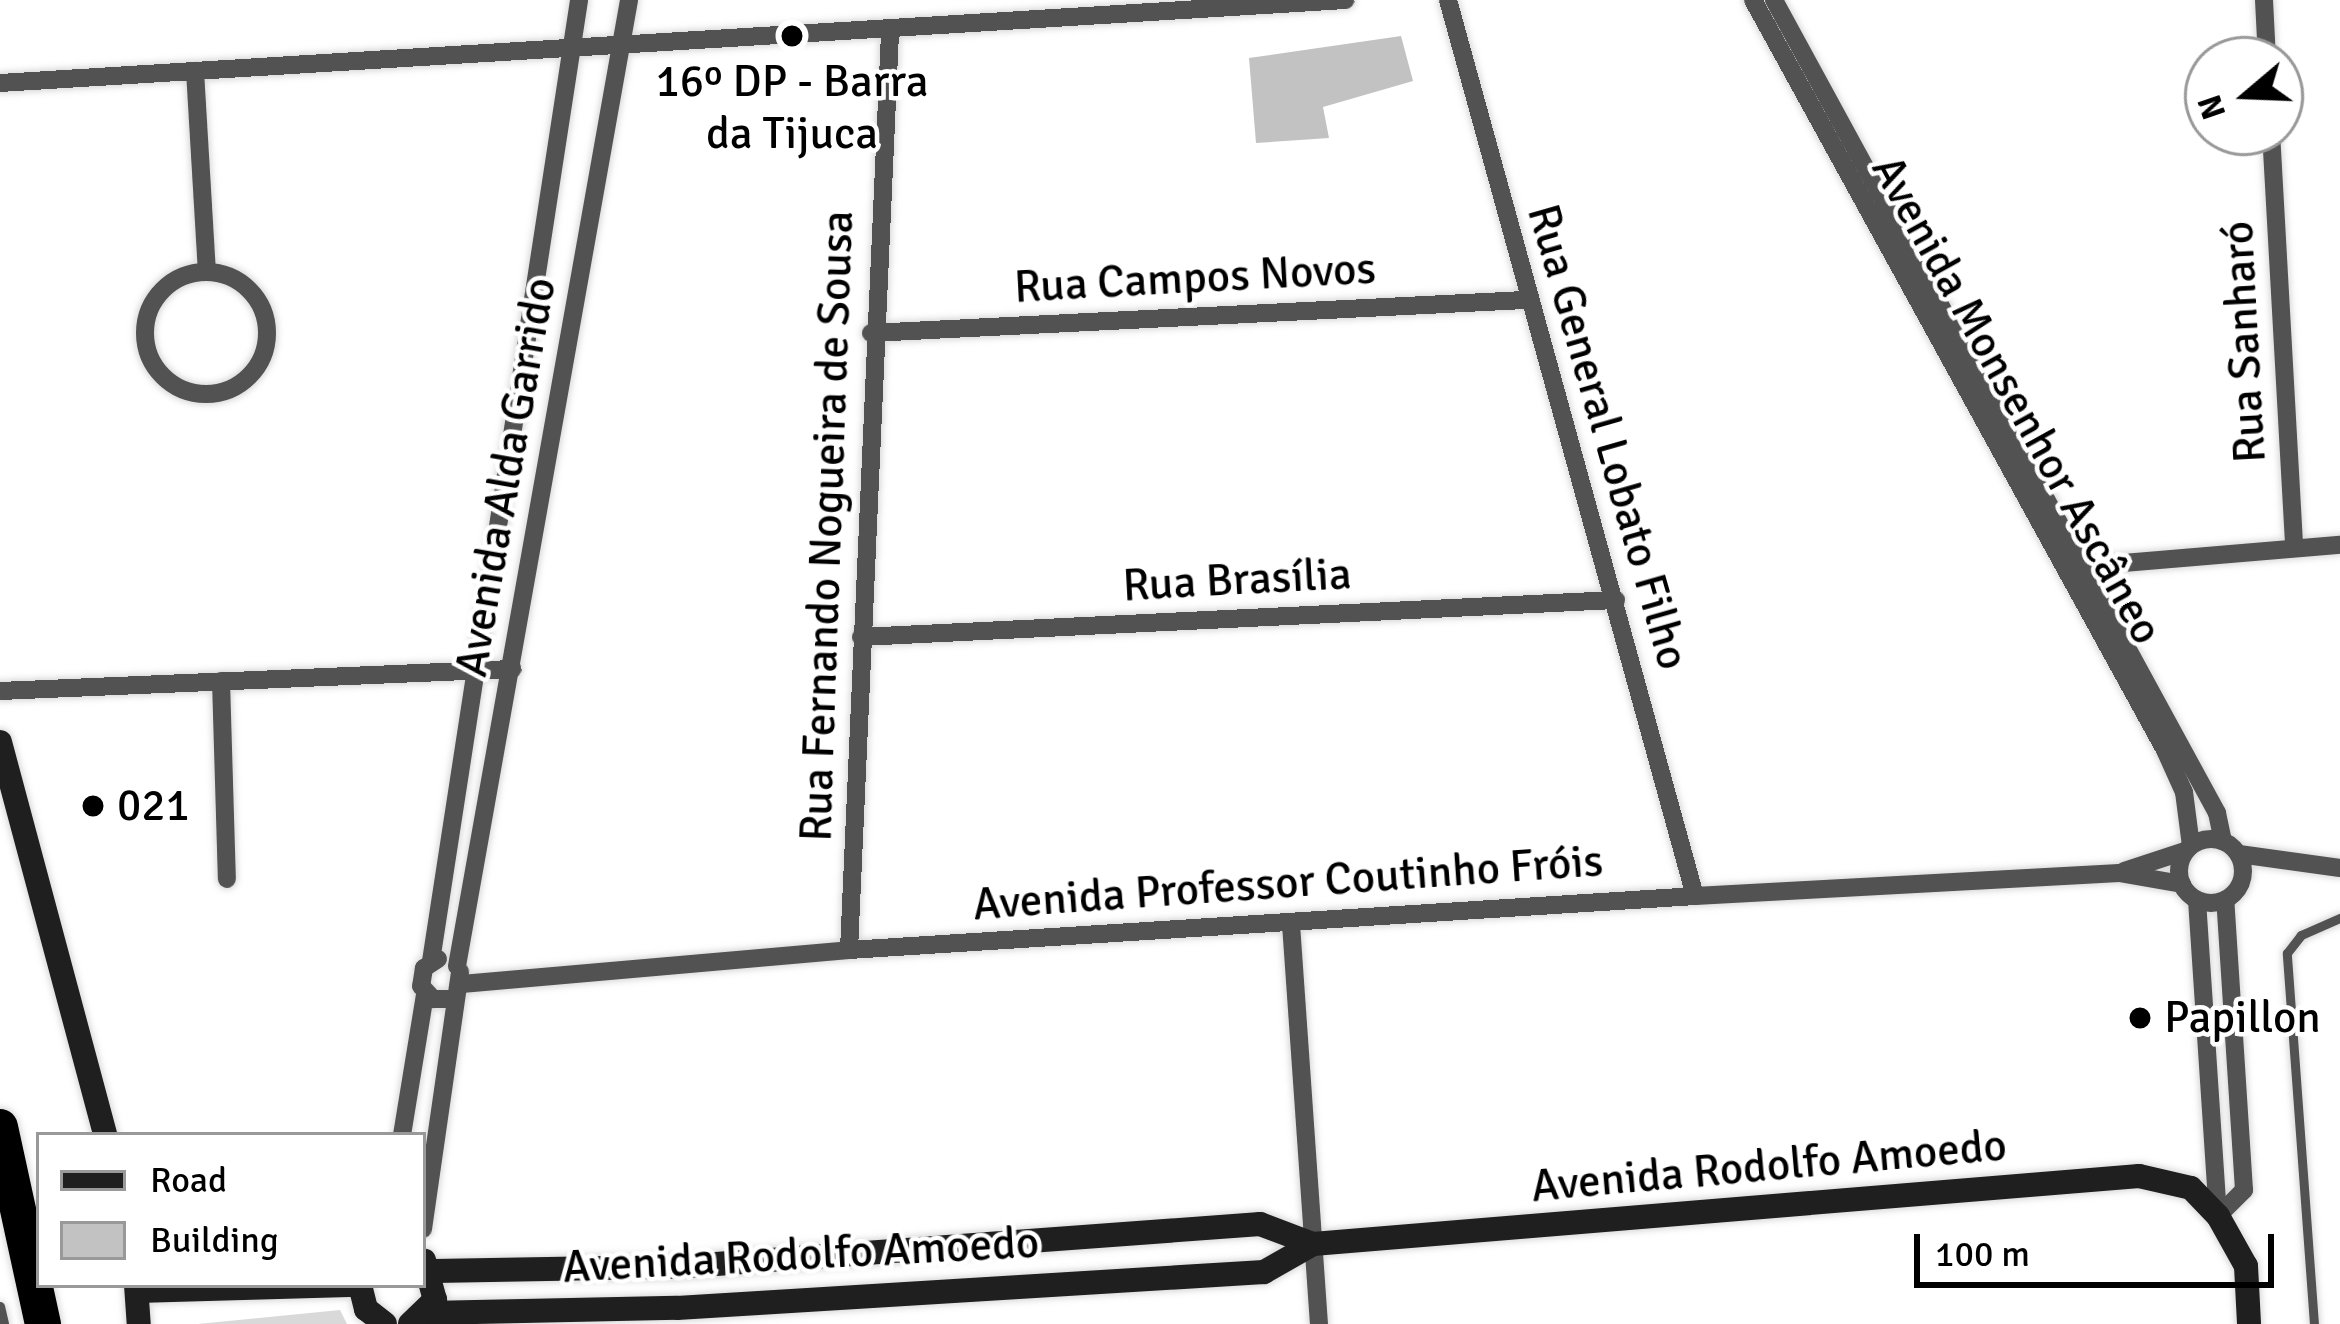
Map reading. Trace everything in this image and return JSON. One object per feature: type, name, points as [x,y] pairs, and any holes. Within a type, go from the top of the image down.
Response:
[{"type":"highway","points":[[0,1127],[43,1324]]},
{"type":"street","name":"Avenida Alda Garrido","points":[[425,994],[421,976],[431,962],[579,0]]},
{"type":"street","name":"Avenida Alda Garrido","points":[[426,1206],[457,983],[629,0]]},
{"type":"street","points":[[0,82],[890,33],[1155,5],[1345,0]]},
{"type":"street","name":"Rua General Lobato Filho","points":[[1448,0],[1524,300],[1616,600],[1695,896]]},
{"type":"street","name":"Avenida Monsenhor Ascâneo","points":[[1753,0],[2216,813],[2231,847]]},
{"type":"street","name":"Avenida Monsenhor Ascâneo","points":[[1774,0],[2074,567],[2176,773],[2188,849]]},
{"type":"street","points":[[2264,0],[2266,36]]},
{"type":"street","name":"Rua Fernando Nogueira de Sousa","points":[[849,950],[871,333],[890,33]]},
{"type":"street","points":[[195,71],[207,271]]},
{"type":"street","name":"Rua Sanharó","points":[[2272,156],[2294,547]]},
{"type":"street","points":[[207,271],[230,276],[262,307],[265,351],[238,386],[194,394],[157,369],[145,326],[165,286],[207,271]]},
{"type":"street","name":"Rua Campos Novos","points":[[871,333],[1524,300]]},
{"type":"street","points":[[2074,567],[2340,545]]},
{"type":"street","name":"Rua Brasília","points":[[862,638],[1616,600]]},
{"type":"street","points":[[0,692],[513,669]]},
{"type":"street","points":[[221,681],[227,879]]},
{"type":"street","points":[[0,742],[103,1132]]},
{"type":"street","points":[[2198,900],[2224,900],[2240,885],[2231,847]]},
{"type":"street","points":[[2249,1324],[2246,1266],[2218,1216],[2198,900],[2182,884],[2188,849],[2231,847],[2340,868]]},
{"type":"street","name":"Avenida Professor Coutinho Fróis","points":[[2119,873],[2188,849]]},
{"type":"street","name":"Avenida Professor Coutinho Fróis","points":[[457,983],[849,950],[1695,896],[2119,873],[2182,884]]},
{"type":"street","points":[[2218,1216],[2244,1190],[2224,900]]},
{"type":"street","points":[[1291,924],[1319,1324]]},
{"type":"street","points":[[431,962],[457,983]]},
{"type":"street","points":[[402,1132],[425,994],[457,983]]},
{"type":"street","name":"Avenida Rodolfo Amoedo","points":[[418,1321],[1264,1272],[1313,1244],[2139,1177],[2191,1188],[2218,1216]]},
{"type":"street","name":"Avenida Rodolfo Amoedo","points":[[428,1265],[675,1267],[1260,1223],[1313,1244]]},
{"type":"street","points":[[675,1267],[677,1308]]},
{"type":"street","points":[[136,1288],[139,1324]]},
{"type":"street","points":[[360,1288],[366,1309],[385,1324]]},
{"type":"street","points":[[418,1321],[424,1288]]},
{"type":"lane","points":[[2314,1324],[2287,953],[2301,935],[2340,918]]},
{"type":"lane","points":[[0,1306],[4,1324]]},
{"type":"shaded area","points":[[340,1310],[347,1324],[198,1324]]},
{"type":"building","points":[[1401,36],[1413,81],[1323,107],[1329,138],[1256,143],[1249,58]]},
{"type":"place","name":"16º DP - Barra da Tijuca","points":[[792,36]]},
{"type":"place","name":"021","points":[[93,806]]},
{"type":"place","name":"Papillon","points":[[2140,1018]]}]
